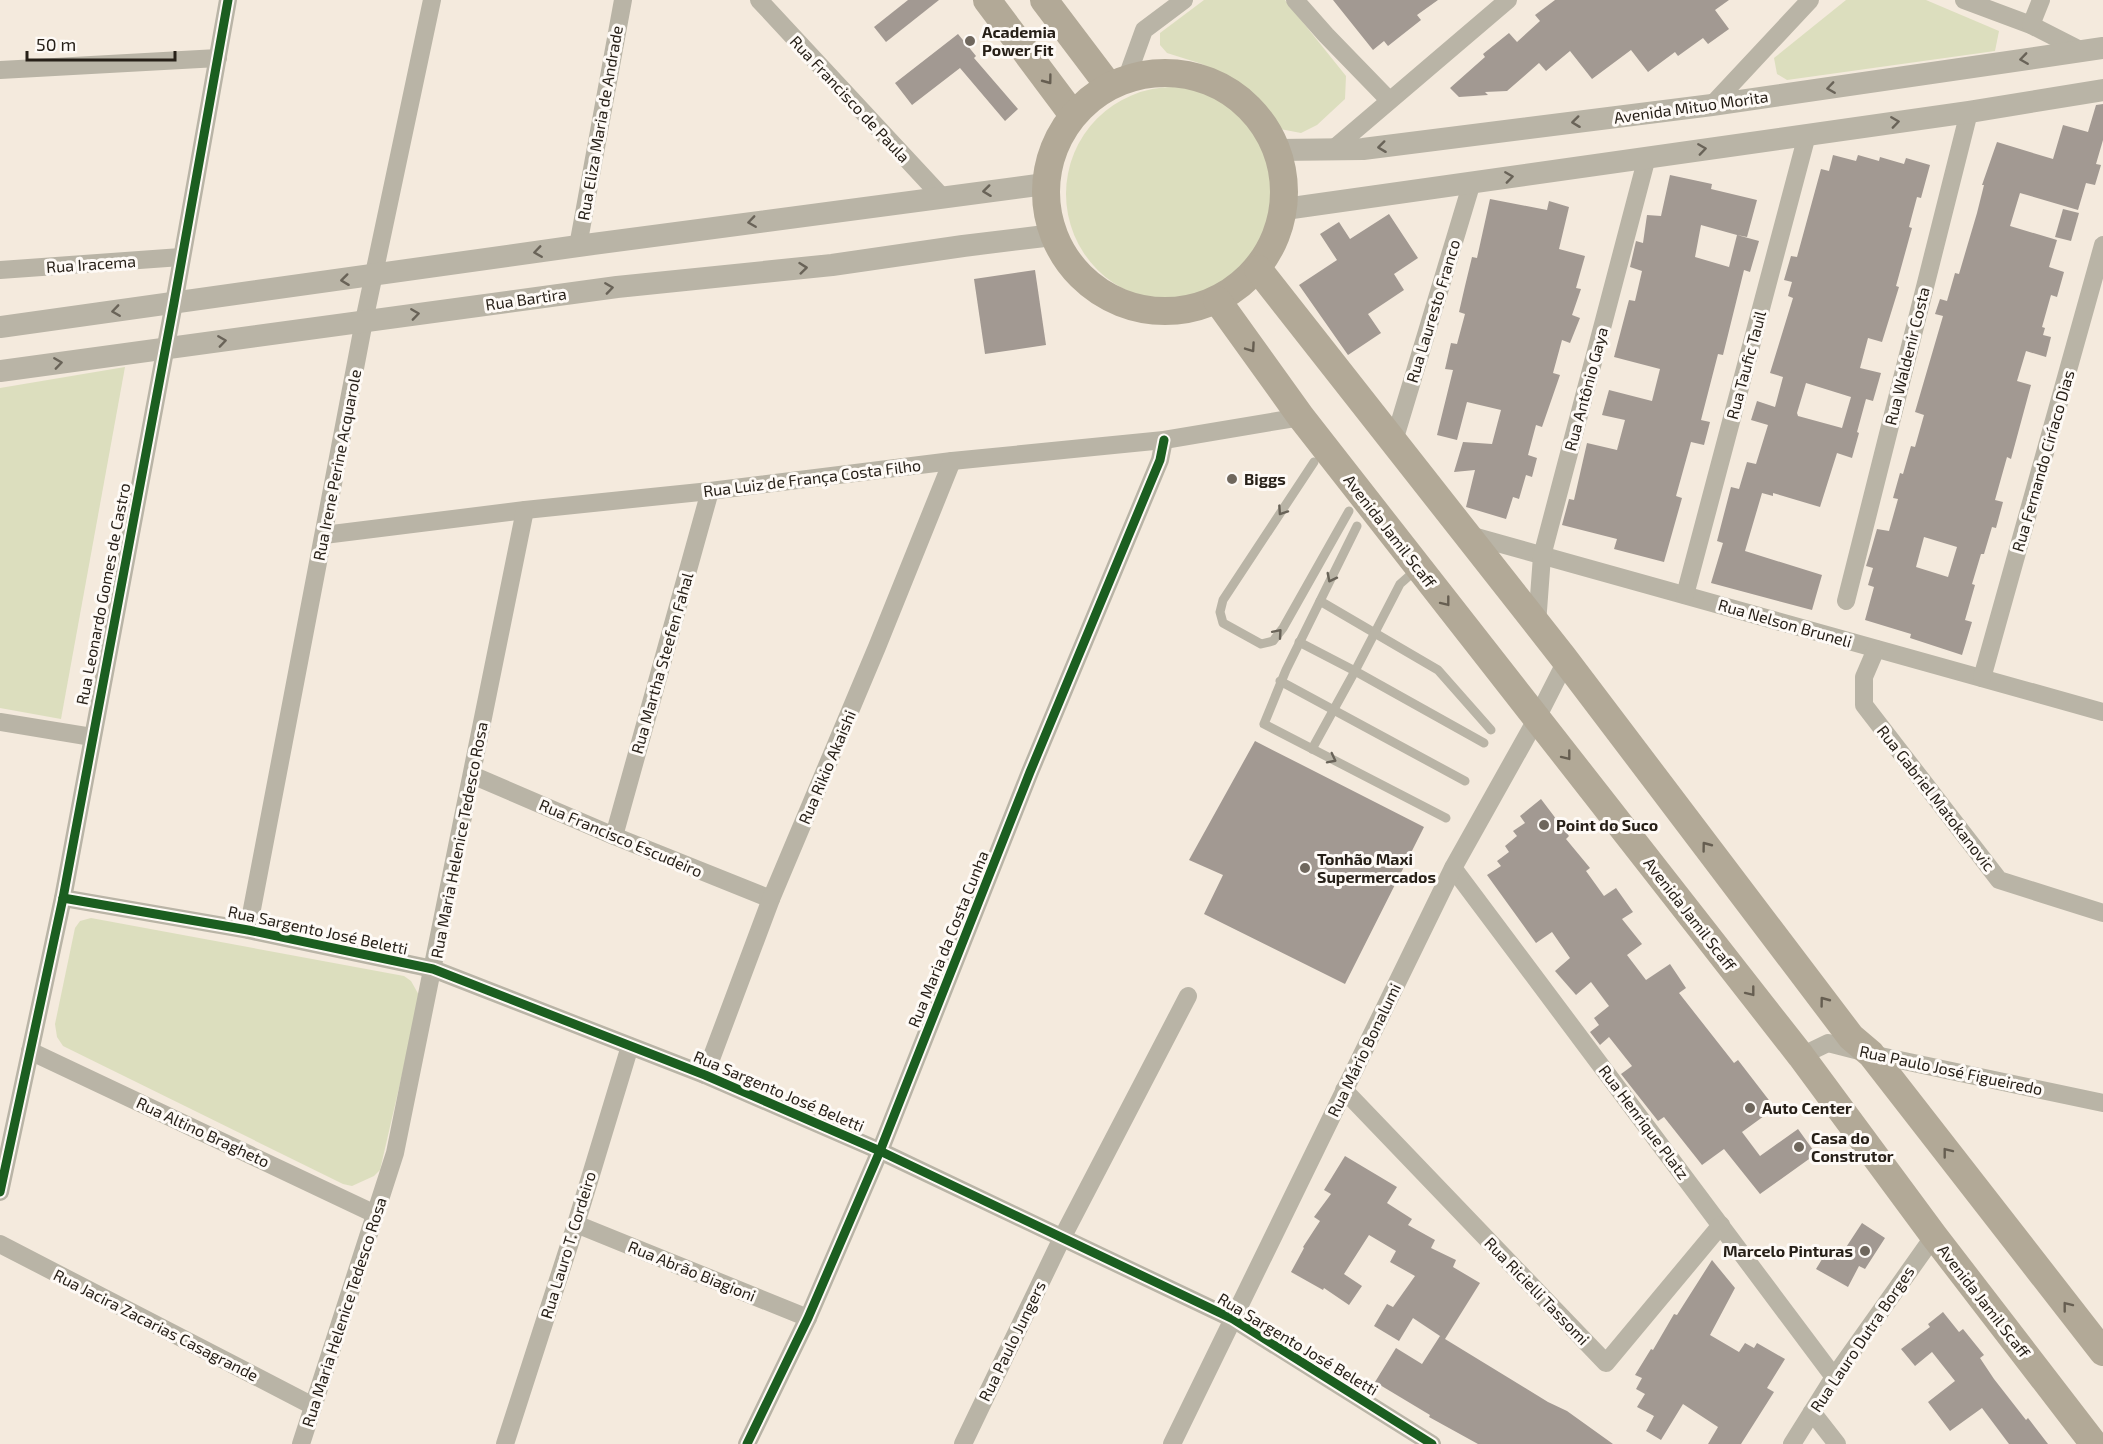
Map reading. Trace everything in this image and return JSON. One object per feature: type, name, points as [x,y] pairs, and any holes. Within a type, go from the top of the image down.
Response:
[{"type":"main road","points":[[987,0],[1073,115]]},
{"type":"main road","points":[[1044,0],[1118,81]]},
{"type":"main road","points":[[1148,73],[1189,74],[1227,88],[1258,115],[1278,150],[1285,179],[1285,209],[1275,241],[1258,269],[1239,287],[1217,300],[1179,311],[1140,309],[1103,294],[1088,282],[1073,269],[1053,235],[1046,210],[1045,184],[1054,147],[1073,115],[1090,98],[1118,81],[1148,73]]},
{"type":"main road","points":[[1258,269],[1566,661],[1851,1037],[1871,1054],[2103,1352]]},
{"type":"main road","name":"Avenida Jamil Scaff","points":[[1217,300],[1300,417],[1801,1056],[1934,1236],[2094,1444]]},
{"type":"street","name":"Rua Leonardo Gomes de Castro","points":[[0,1192],[63,898],[228,0]]},
{"type":"street","name":"Rua Irene Perine Acquarole","points":[[248,930],[364,321],[432,0]]},
{"type":"street","name":"Rua Eliza Maria de Andrade","points":[[578,246],[623,0]]},
{"type":"street","name":"Rua Francisco de Paula","points":[[759,0],[942,197]]},
{"type":"street","points":[[1118,81],[1144,30],[1184,0]]},
{"type":"street","points":[[1295,0],[1389,100]]},
{"type":"street","points":[[1332,150],[1508,0]]},
{"type":"street","points":[[1712,105],[1810,0]]},
{"type":"street","points":[[1964,0],[2092,50],[2103,58]]},
{"type":"street","points":[[2031,25],[2042,0]]},
{"type":"street","name":"Avenida Mituo Morita","points":[[1278,150],[1363,149],[1712,105],[2092,50]]},
{"type":"street","points":[[0,70],[218,58]]},
{"type":"street","points":[[1285,209],[1969,112],[2103,90]]},
{"type":"street","name":"Rua Waldenir Costa","points":[[1846,601],[1969,112]]},
{"type":"street","name":"Rua Taufic Tauil","points":[[1685,595],[1807,135]]},
{"type":"street","name":"Rua Antônio Gaya","points":[[1537,624],[1542,556],[1647,157]]},
{"type":"street","name":"Rua Lauresto Franco","points":[[1394,441],[1472,182]]},
{"type":"street","points":[[0,327],[578,246],[1045,184]]},
{"type":"street","name":"Rua Bartira","points":[[0,372],[617,287],[832,265],[1053,235]]},
{"type":"street","name":"Rua Fernando Ciríaco Dias","points":[[1982,678],[2103,244]]},
{"type":"street","name":"Rua Iracema","points":[[0,270],[181,257]]},
{"type":"street","name":"Rua Luiz de França Costa Filho","points":[[324,535],[525,510],[710,491],[952,460],[1164,440],[1300,417]]},
{"type":"street","name":"Rua Maria da Costa Cunha","points":[[747,1444],[808,1318],[880,1151],[1035,762],[1161,460],[1164,440]]},
{"type":"street","name":"Rua Rikio Akaishi","points":[[705,1075],[771,899],[952,460]]},
{"type":"street","name":"Rua Martha Steefen Fahal","points":[[614,836],[710,491]]},
{"type":"street","name":"Rua Maria Helenice Tedesco Rosa","points":[[301,1444],[395,1153],[525,510]]},
{"type":"street","name":"Rua Nelson Bruneli","points":[[1467,534],[2103,712]]},
{"type":"street","name":"Rua Gabriel Matokanovic","points":[[1876,649],[1864,677],[1864,705],[1999,880],[2103,913]]},
{"type":"street","name":"Rua Mário Bonalumi","points":[[1172,1444],[1453,868],[1537,718],[1566,661]]},
{"type":"street","points":[[0,722],[92,737]]},
{"type":"street","name":"Rua Francisco Escudeiro","points":[[472,775],[614,836],[771,899]]},
{"type":"street","name":"Rua Henrique Platz","points":[[1453,868],[1834,1377]]},
{"type":"street","name":"Rua Sargento José Beletti","points":[[63,898],[248,930],[433,969],[705,1075],[880,1151],[1233,1319],[1407,1437],[1432,1444]]},
{"type":"street","name":"Rua Paulo Jungers","points":[[963,1444],[1062,1238],[1188,996]]},
{"type":"street","name":"Rua Paulo José Figueiredo","points":[[1801,1056],[1828,1042],[1871,1054],[2103,1103]]},
{"type":"street","name":"Rua Lauro T. Cordeiro","points":[[505,1444],[576,1224],[630,1046]]},
{"type":"street","name":"Rua Altino Bragheto","points":[[30,1051],[375,1214]]},
{"type":"street","name":"Rua Ricielli Tassomi","points":[[1344,1090],[1606,1363],[1721,1225]]},
{"type":"street","name":"Rua Abrão Biagioni","points":[[576,1224],[808,1318]]},
{"type":"street","name":"Rua Lauro Dutra Borges","points":[[1792,1444],[1834,1377],[1934,1236]]},
{"type":"street","name":"Rua Jacira Zacarias Casagrande","points":[[0,1244],[313,1406]]},
{"type":"street","points":[[1812,1412],[1837,1444]]},
{"type":"lane","points":[[1314,462],[1223,600],[1220,612],[1223,623],[1261,644],[1273,640],[1283,628],[1349,511]]},
{"type":"lane","points":[[1357,526],[1280,681],[1264,724],[1446,818]]},
{"type":"lane","points":[[1312,749],[1400,584],[1418,567]]},
{"type":"lane","points":[[1320,601],[1438,670],[1491,730]]},
{"type":"lane","points":[[1299,642],[1355,670],[1484,743]]},
{"type":"lane","points":[[1280,681],[1465,781]]},
{"type":"green space","points":[[1204,0],[1285,0],[1346,76],[1345,99],[1317,125],[1301,133],[1280,129],[1262,107],[1234,81],[1202,64],[1167,53],[1160,45],[1160,33]]},
{"type":"green space","points":[[1846,0],[1926,0],[1999,31],[1995,51],[1787,80],[1777,74],[1774,58]]},
{"type":"green space","points":[[1173,87],[1194,89],[1214,95],[1241,111],[1256,126],[1272,153],[1278,173],[1280,194],[1278,215],[1272,235],[1256,262],[1241,277],[1214,293],[1194,299],[1173,301],[1152,299],[1132,293],[1105,277],[1090,262],[1074,235],[1068,215],[1066,194],[1068,173],[1074,153],[1090,126],[1105,111],[1132,95],[1152,89]]},
{"type":"green space","points":[[125,367],[61,719],[0,708],[0,388]]},
{"type":"green space","points":[[91,918],[404,976],[411,981],[420,997],[380,1170],[374,1176],[352,1186],[343,1184],[63,1046],[57,1037],[55,1024],[75,928],[80,921]]},
{"type":"building","points":[[908,0],[939,0],[886,42],[874,27]]},
{"type":"building","points":[[1333,0],[1438,0],[1417,15],[1421,20],[1388,46],[1384,41],[1373,50]]},
{"type":"building","points":[[1555,0],[1729,0],[1715,10],[1729,29],[1708,44],[1703,38],[1678,56],[1675,52],[1648,72],[1631,50],[1592,79],[1570,51],[1546,71],[1539,63],[1507,91],[1459,97],[1450,88],[1485,57],[1483,54],[1509,33],[1517,42],[1540,21],[1535,15]]},
{"type":"building","points":[[958,34],[976,56],[974,58],[1018,109],[1005,121],[960,68],[912,105],[895,83]]},
{"type":"building","points":[[2103,104],[2103,140],[2096,164],[2101,165],[2095,185],[2086,183],[2078,210],[2020,193],[2010,226],[2057,240],[2049,267],[2064,272],[2057,297],[2051,295],[2042,327],[2045,328],[2043,335],[2051,337],[2046,357],[2026,351],[2017,381],[2031,385],[2011,459],[2007,457],[1995,500],[2003,502],[1996,528],[1992,527],[1972,584],[1975,585],[1965,620],[1972,622],[1962,655],[1910,638],[1911,634],[1865,620],[1874,587],[1868,585],[1873,568],[1866,566],[1877,529],[1889,531],[1898,499],[1893,498],[1900,473],[1903,474],[1911,446],[1915,447],[1924,415],[1915,412],[1943,316],[1935,314],[1940,299],[1947,301],[1955,273],[1959,274],[1977,213],[1984,185],[1982,185],[1997,142],[2053,159],[2063,125],[2088,132],[2096,105]],"holes":[[[1924,537],[1957,547],[1948,577],[1916,567]]]},
{"type":"building","points":[[1833,155],[1856,161],[1858,155],[1879,161],[1880,157],[1904,164],[1906,158],[1930,165],[1921,198],[1917,197],[1909,227],[1912,228],[1896,286],[1899,287],[1882,342],[1868,338],[1860,368],[1881,373],[1873,401],[1866,399],[1852,458],[1837,453],[1820,507],[1773,493],[1773,496],[1762,493],[1745,551],[1822,575],[1812,610],[1711,583],[1723,543],[1717,541],[1731,487],[1739,489],[1747,462],[1756,464],[1768,425],[1751,420],[1757,401],[1775,407],[1783,377],[1770,373],[1793,298],[1788,296],[1792,282],[1784,280],[1791,256],[1797,257],[1821,169],[1829,171]],"holes":[[[1806,383],[1851,397],[1842,428],[1798,416],[1797,413]]]},
{"type":"building","points":[[1670,175],[1712,184],[1711,189],[1757,200],[1747,237],[1737,235],[1759,241],[1750,272],[1744,270],[1723,355],[1718,354],[1701,420],[1710,422],[1704,445],[1691,442],[1676,496],[1682,498],[1664,562],[1614,549],[1617,539],[1562,525],[1569,499],[1574,500],[1587,443],[1617,450],[1625,420],[1602,415],[1609,390],[1652,401],[1660,369],[1614,357],[1629,300],[1635,301],[1642,271],[1630,267],[1636,241],[1643,243],[1647,215],[1661,216]],"holes":[[[1701,225],[1737,235],[1729,267],[1695,257]]]},
{"type":"building","points":[[1490,199],[1547,210],[1549,201],[1569,207],[1559,249],[1585,256],[1576,288],[1581,289],[1572,315],[1580,318],[1570,343],[1562,340],[1553,373],[1560,375],[1542,427],[1536,425],[1528,455],[1537,458],[1532,477],[1526,475],[1519,499],[1513,497],[1506,519],[1466,507],[1475,470],[1454,472],[1463,442],[1492,444],[1501,410],[1467,402],[1457,440],[1437,435],[1453,370],[1445,369],[1451,343],[1457,344],[1465,314],[1459,312],[1472,257],[1477,258]]},
{"type":"building","points":[[2063,209],[2079,213],[2071,241],[2055,237]]},
{"type":"building","points":[[1389,214],[1418,258],[1394,274],[1404,290],[1368,314],[1381,333],[1348,355],[1299,285],[1337,260],[1320,234],[1339,222],[1350,239]]},
{"type":"building","points":[[1035,270],[1046,345],[985,354],[974,279]]},
{"type":"building","name":"Tonhão Maxi Supermercados","points":[[1255,741],[1424,827],[1345,984],[1204,914],[1223,875],[1189,860]]},
{"type":"building","points":[[1541,799],[1569,836],[1566,839],[1590,868],[1586,871],[1604,896],[1616,888],[1633,912],[1622,919],[1642,944],[1627,955],[1646,980],[1670,964],[1686,988],[1679,993],[1734,1063],[1738,1060],[1775,1108],[1742,1132],[1760,1156],[1798,1129],[1816,1154],[1760,1194],[1724,1149],[1702,1165],[1664,1117],[1658,1121],[1621,1074],[1632,1066],[1609,1037],[1600,1045],[1590,1032],[1599,1025],[1594,1018],[1609,1006],[1591,982],[1576,995],[1555,971],[1570,958],[1552,932],[1536,943],[1487,875],[1501,866],[1497,861],[1509,852],[1505,846],[1517,836],[1513,831],[1525,823],[1520,816]]},
{"type":"building","points":[[1345,1156],[1397,1187],[1387,1203],[1412,1219],[1408,1225],[1435,1240],[1431,1248],[1456,1260],[1453,1267],[1480,1283],[1445,1339],[1548,1402],[1567,1411],[1613,1444],[1478,1444],[1429,1417],[1430,1415],[1375,1382],[1396,1348],[1422,1364],[1440,1336],[1413,1318],[1399,1341],[1374,1326],[1387,1304],[1393,1307],[1415,1276],[1390,1262],[1396,1251],[1369,1235],[1344,1274],[1362,1286],[1349,1305],[1324,1288],[1323,1290],[1291,1272],[1303,1247],[1320,1221],[1314,1217],[1331,1194],[1324,1190]]},
{"type":"building","points":[[1862,1223],[1885,1238],[1865,1269],[1859,1266],[1848,1287],[1816,1269],[1827,1251],[1839,1258]]},
{"type":"building","points":[[1712,1260],[1735,1288],[1710,1335],[1739,1352],[1745,1343],[1754,1348],[1757,1343],[1785,1359],[1767,1388],[1774,1392],[1741,1444],[1708,1444],[1718,1427],[1683,1404],[1661,1440],[1646,1431],[1654,1416],[1637,1407],[1645,1394],[1636,1389],[1642,1378],[1635,1375]]},
{"type":"building","points":[[1943,1312],[1959,1332],[1963,1329],[1984,1355],[1980,1358],[1994,1379],[2048,1444],[2009,1444],[1982,1408],[1950,1431],[1928,1402],[1955,1381],[1932,1352],[1915,1366],[1901,1349],[1930,1327],[1928,1324]]},
{"type":"cycle path","points":[[0,1192],[63,898],[228,0]]},
{"type":"cycle path","points":[[747,1444],[808,1318],[880,1151],[1030,772],[1160,460],[1164,440]]},
{"type":"cycle path","points":[[63,898],[248,930],[433,969],[705,1075],[880,1151],[1233,1319],[1432,1444]]},
{"type":"place","name":"Academia Power Fit","points":[[970,41]]},
{"type":"place","name":"Biggs","points":[[1232,479]]},
{"type":"place","name":"Point do Suco","points":[[1544,825]]},
{"type":"place","name":"Tonhão Maxi Supermercados","points":[[1305,868]]},
{"type":"place","name":"Auto Center","points":[[1750,1108]]},
{"type":"place","name":"Casa do Construtor","points":[[1799,1147]]},
{"type":"place","name":"Marcelo Pinturas","points":[[1865,1251]]}]
